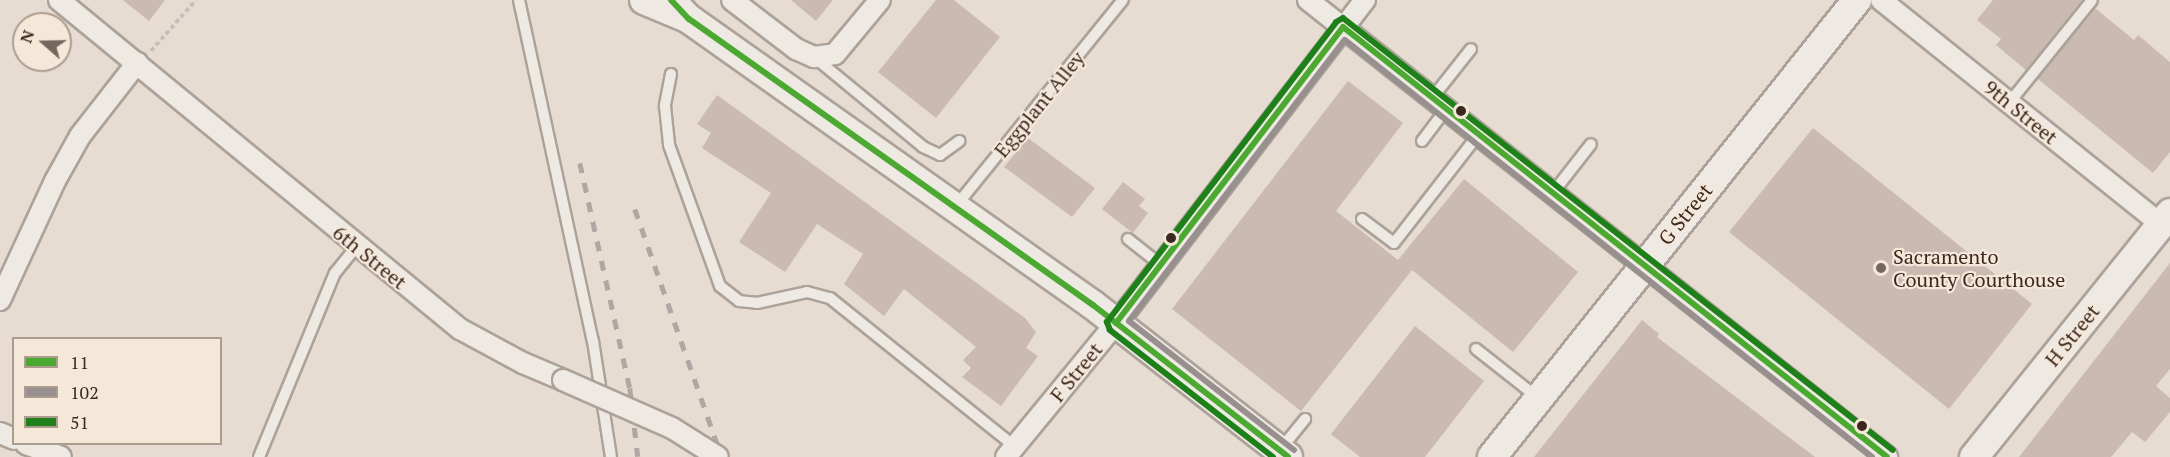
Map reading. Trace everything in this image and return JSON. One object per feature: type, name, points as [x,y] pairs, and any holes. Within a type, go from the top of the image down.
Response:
[{"type":"main road","points":[[644,0],[680,9],[954,209],[1116,323],[1284,454]]},
{"type":"main road","name":"G Street","points":[[1492,457],[1857,0]]},
{"type":"main road","name":"H Street","points":[[1974,457],[2165,218]]},
{"type":"street","name":"6th Street","points":[[59,0],[460,329],[523,363],[672,428],[718,457]]},
{"type":"street","points":[[732,0],[796,49],[814,57],[835,54],[880,0]]},
{"type":"street","points":[[1308,0],[1643,267],[1887,457]]},
{"type":"street","name":"F Street","points":[[1011,452],[1116,323],[1365,0]]},
{"type":"street","name":"9th Street","points":[[1881,0],[2009,103],[2165,218]]},
{"type":"street","points":[[0,300],[55,181],[80,136],[137,63]]},
{"type":"street","points":[[29,445],[61,457]]},
{"type":"lane","points":[[519,0],[593,341],[611,457]]},
{"type":"lane","name":"Eggplant Alley","points":[[954,209],[1123,0]]},
{"type":"lane","points":[[2009,103],[2092,0]]},
{"type":"lane","points":[[1422,141],[1440,103],[1471,49]]},
{"type":"lane","points":[[814,57],[923,147],[940,154],[959,141]]},
{"type":"lane","points":[[671,74],[665,106],[669,145],[720,286],[739,301],[757,303],[807,292],[830,298],[1011,452]]},
{"type":"lane","points":[[1362,219],[1394,243],[1479,134]]},
{"type":"lane","points":[[1552,194],[1591,144]]},
{"type":"lane","points":[[1128,239],[1161,265]]},
{"type":"lane","points":[[259,457],[335,273],[357,246]]},
{"type":"lane","points":[[1476,349],[1539,398]]},
{"type":"lane","points":[[1284,454],[1305,418]]},
{"type":"path","points":[[137,63],[161,43],[196,0]]},
{"type":"building","points":[[123,0],[165,0],[149,21]]},
{"type":"building","points":[[791,0],[833,0],[816,21]]},
{"type":"building","points":[[936,0],[954,0],[1000,37],[936,118],[878,72]]},
{"type":"building","points":[[1993,0],[2082,0],[2026,70],[1996,45],[2001,39],[1977,20]]},
{"type":"building","points":[[2095,8],[2134,40],[2138,35],[2170,62],[2170,152],[2153,173],[2038,79]]},
{"type":"building","points":[[1348,81],[1403,123],[1336,211],[1398,260],[1464,179],[1578,272],[1513,352],[1412,270],[1301,411],[1172,309]]},
{"type":"building","points":[[717,95],[1025,318],[1036,332],[1026,348],[1038,356],[1001,406],[962,377],[971,368],[963,360],[976,347],[904,289],[884,316],[844,284],[863,254],[817,224],[785,272],[739,242],[771,193],[702,148],[711,133],[697,124]]},
{"type":"building","name":"Sacramento County Courthouse","points":[[1813,128],[2032,304],[1949,409],[1729,232]]},
{"type":"building","points":[[1028,138],[1095,188],[1072,217],[1004,167]]},
{"type":"building","points":[[1123,182],[1145,199],[1139,206],[1148,213],[1133,233],[1102,209]]},
{"type":"building","points":[[2170,263],[2170,369],[2156,386],[2170,398],[2170,412],[2145,442],[2132,432],[2111,457],[2019,457]]},
{"type":"building","points":[[1642,320],[1659,334],[1657,337],[1815,457],[1534,457]]},
{"type":"building","points":[[1415,326],[1484,381],[1425,457],[1360,457],[1331,434]]},
{"type":"railway","points":[[580,163],[630,388],[638,457]]},
{"type":"railway","points":[[635,209],[722,457]]},
{"type":"transit line","name":"11","points":[[671,0],[689,19],[1093,305],[1288,457]]},
{"type":"transit line","name":"51","points":[[1273,457],[1110,330],[1107,322],[1336,22],[1343,18],[1893,450]]},
{"type":"transit line","name":"11","points":[[1116,323],[1343,27],[1887,457]]},
{"type":"transit line","name":"102","points":[[1294,450],[1129,321],[1345,40],[1872,457]]},
{"type":"place","name":"Sacramento County Courthouse","points":[[1881,268]]}]
